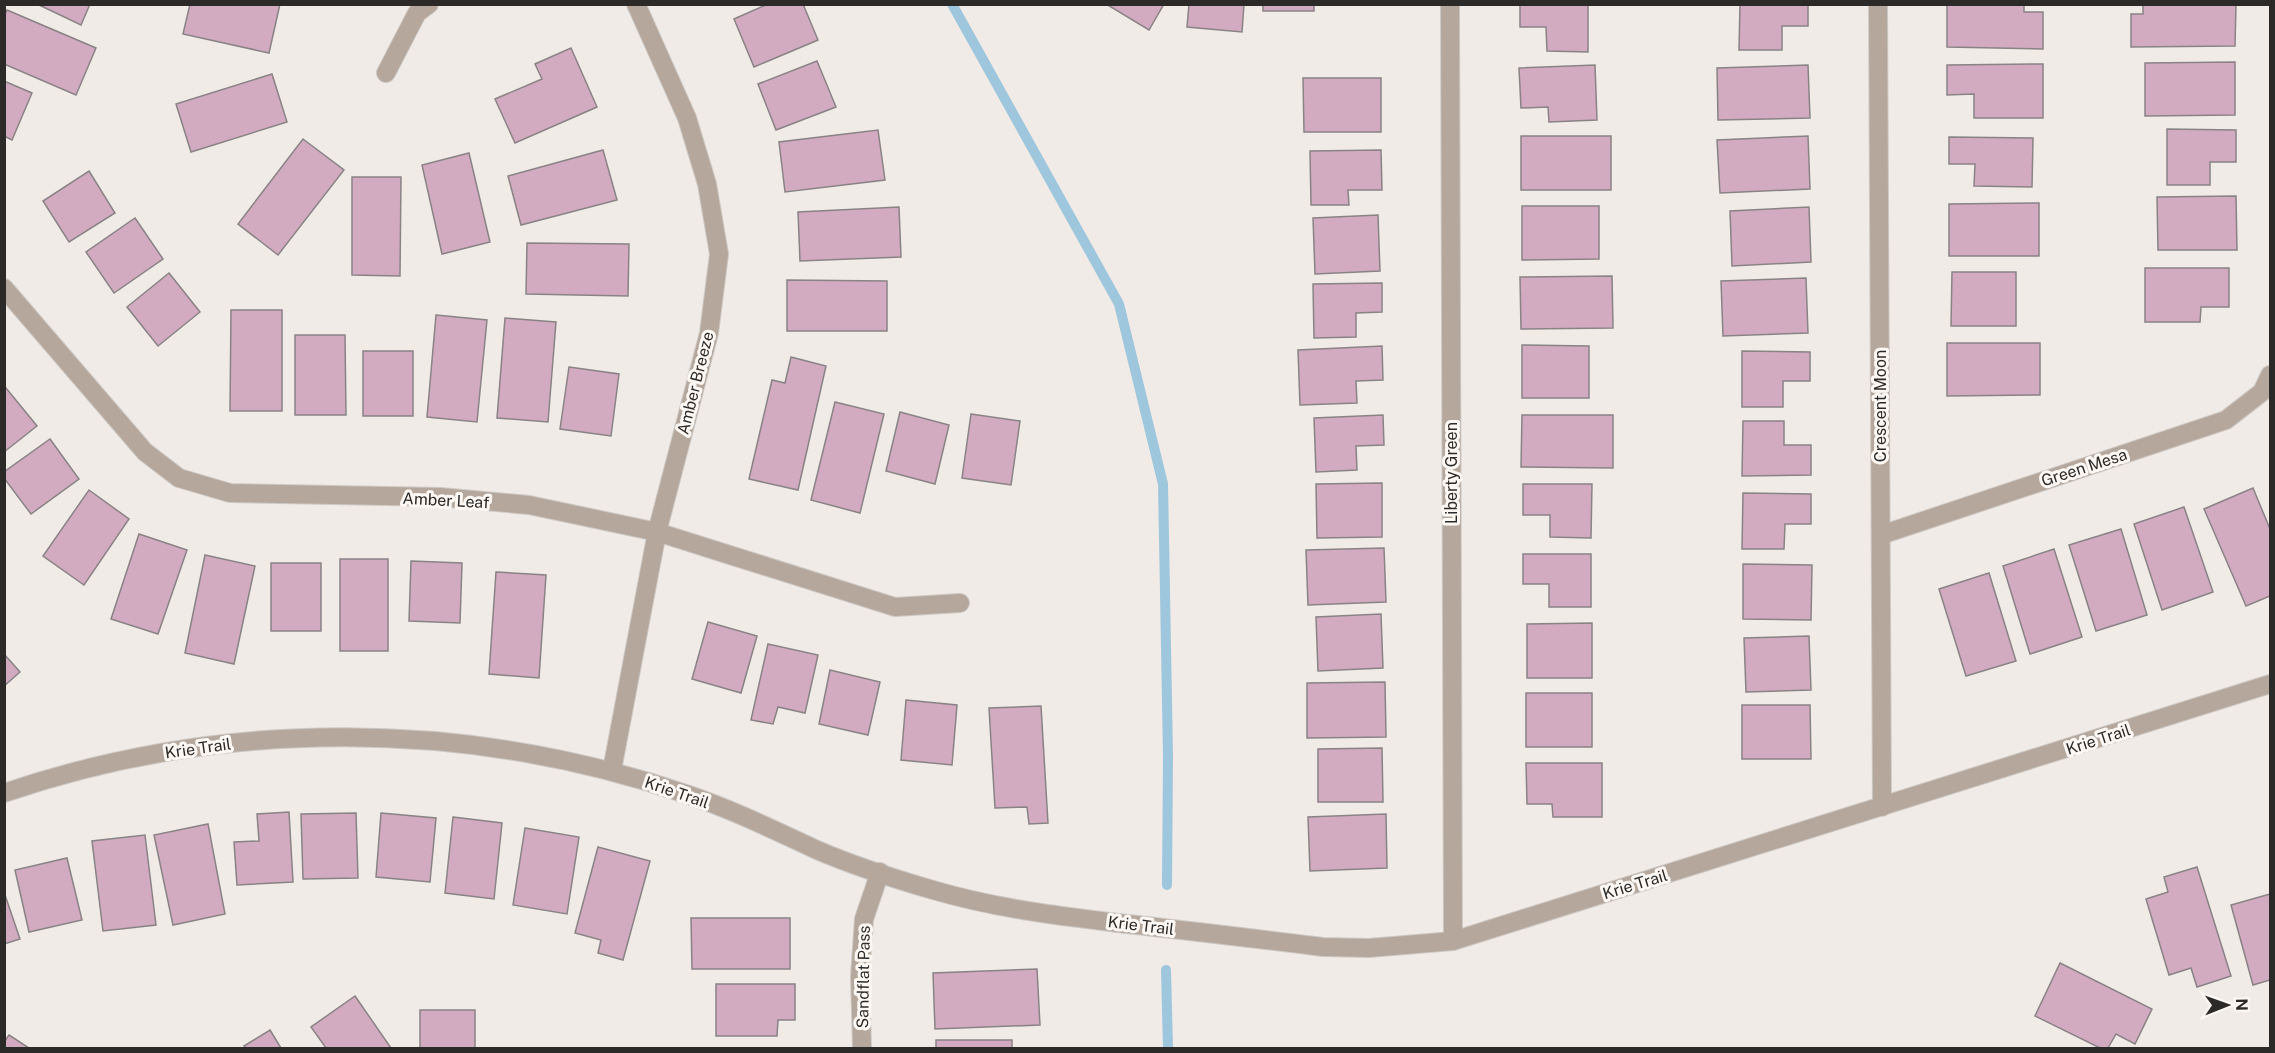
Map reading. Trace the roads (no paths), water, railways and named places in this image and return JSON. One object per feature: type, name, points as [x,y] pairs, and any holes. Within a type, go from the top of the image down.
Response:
[{"type":"street","points":[[386,73],[417,13],[429,4]]},
{"type":"street","name":"Amber Breeze","points":[[612,770],[657,532],[709,333],[719,254],[707,184],[687,118],[636,4]]},
{"type":"street","name":"Liberty Green","points":[[1449,4],[1453,941]]},
{"type":"street","name":"Crescent Moon","points":[[1878,4],[1882,807]]},
{"type":"street","name":"Amber Leaf","points":[[4,288],[145,452],[179,478],[230,493],[440,497],[530,505],[657,532],[896,607],[960,603]]},
{"type":"street","name":"Green Mesa","points":[[1881,535],[2226,420],[2262,392],[2271,375]]},
{"type":"street","name":"Krie Trail","points":[[4,793],[113,762],[229,743],[307,736],[445,741],[612,770],[689,794],[764,824],[820,851],[880,872],[933,890],[1018,910],[1229,936],[1335,947],[1369,948],[1453,941],[2271,684]]},
{"type":"street","name":"Sandflat Pass","points":[[862,1048],[860,976],[864,919],[880,872]]},
{"type":"waterway","points":[[952,4],[1119,304],[1163,484],[1168,755],[1167,885]]},
{"type":"waterway","points":[[1166,970],[1168,1048]]}]
